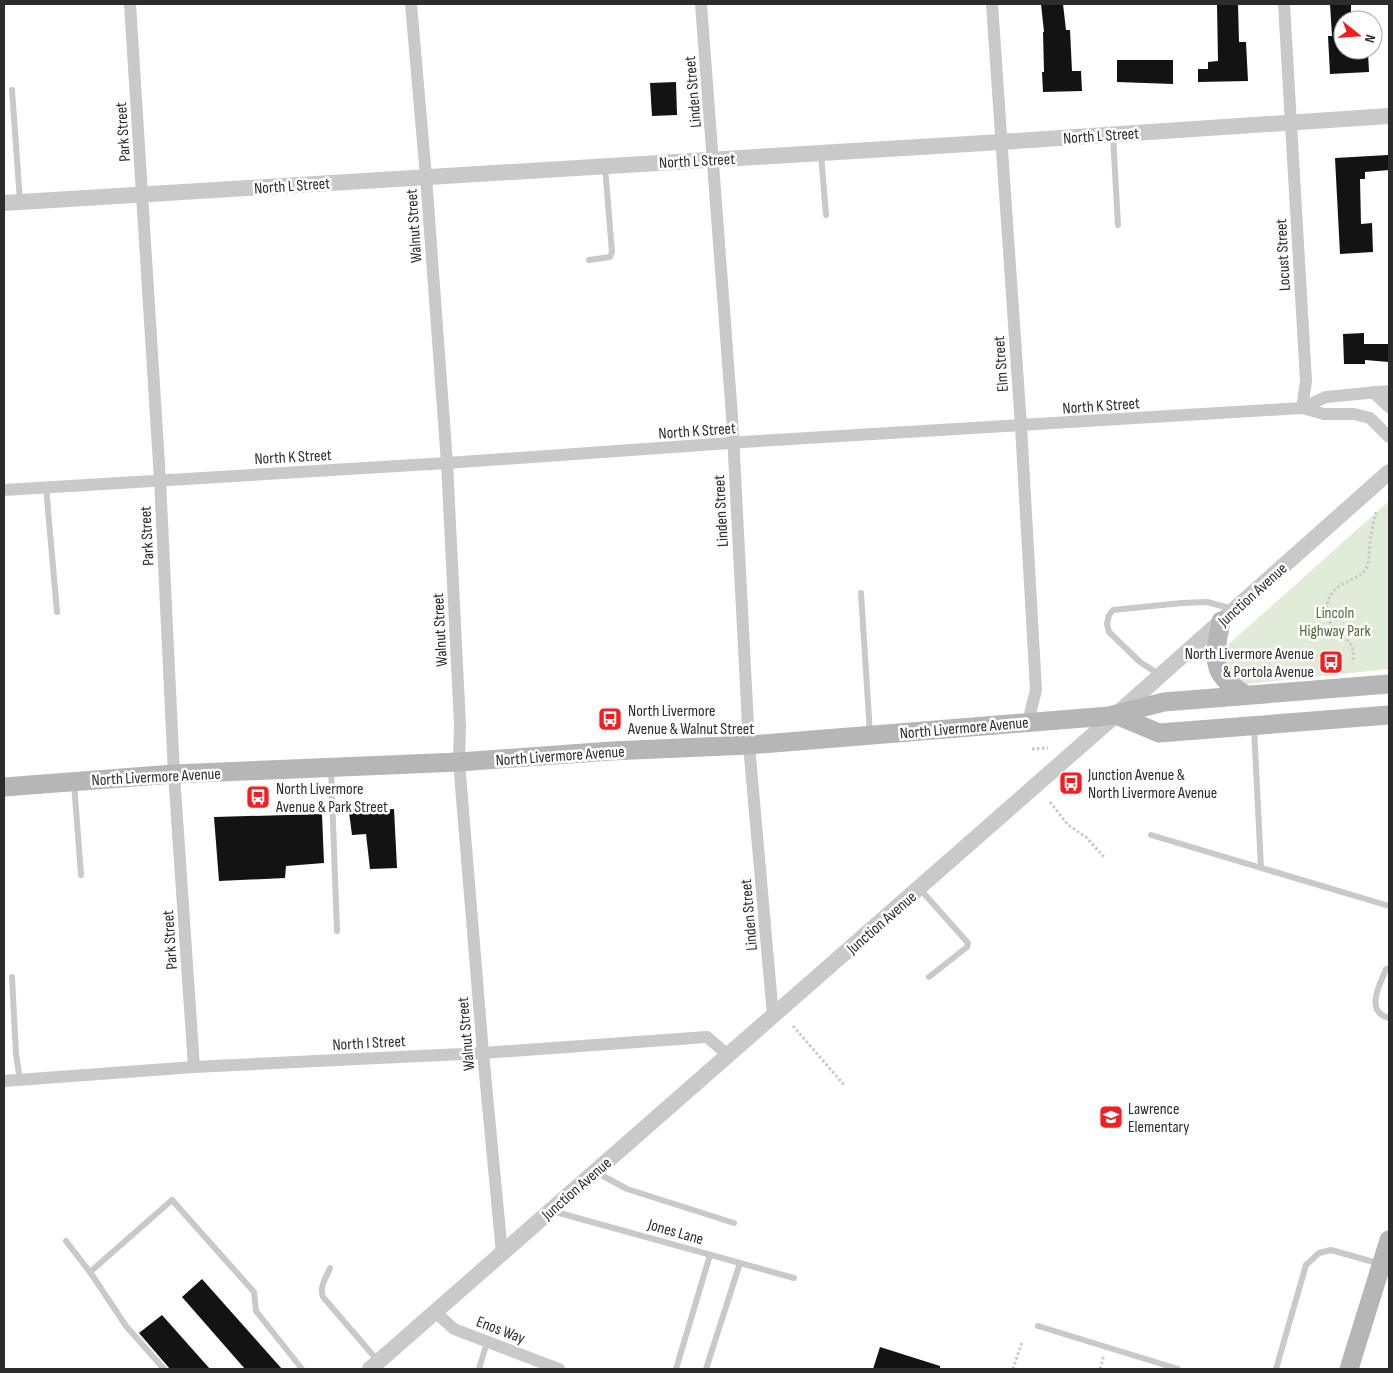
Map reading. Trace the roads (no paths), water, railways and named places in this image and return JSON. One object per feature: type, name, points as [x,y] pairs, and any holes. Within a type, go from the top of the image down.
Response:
[{"type":"main road","points":[[1228,615],[1216,658],[1217,669],[1224,679],[1246,695]]},
{"type":"main road","name":"North Livermore Avenue","points":[[4,787],[174,774],[460,762],[611,751],[749,744],[1116,715],[1164,702],[1389,684]]},
{"type":"main road","name":"North Livermore Avenue","points":[[1116,715],[1159,732],[1389,715]]},
{"type":"main road","points":[[1351,1369],[1389,1240]]},
{"type":"street","name":"Park Street","points":[[130,4],[160,480],[174,774],[194,1067]]},
{"type":"street","name":"Walnut Street","points":[[411,4],[447,463],[460,725],[460,762],[483,1052],[502,1253]]},
{"type":"street","name":"Linden Street","points":[[701,4],[734,443],[749,744],[773,1016]]},
{"type":"street","name":"Elm Street","points":[[992,4],[1021,426],[1036,690],[1028,722]]},
{"type":"street","name":"Locust Street","points":[[1284,4],[1306,381],[1302,408]]},
{"type":"street","name":"North L Street","points":[[12,203],[1389,116]]},
{"type":"street","name":"North K Street","points":[[4,490],[1302,408],[1326,397],[1389,391]]},
{"type":"street","points":[[1373,392],[1389,407]]},
{"type":"street","points":[[1302,408],[1324,414],[1354,414],[1370,418],[1389,437]]},
{"type":"street","name":"Junction Avenue","points":[[374,1365],[1116,715],[1389,472]]},
{"type":"street","name":"North I Street","points":[[4,1081],[194,1067],[483,1052],[707,1037],[728,1055]]},
{"type":"street","name":"Enos Way","points":[[435,1312],[454,1329],[559,1369]]},
{"type":"lane","points":[[12,90],[12,203]]},
{"type":"lane","points":[[1113,134],[1118,225]]},
{"type":"lane","points":[[821,153],[826,215]]},
{"type":"lane","points":[[589,260],[610,257],[612,252],[605,166]]},
{"type":"lane","points":[[46,487],[57,612]]},
{"type":"lane","points":[[860,593],[870,735]]},
{"type":"lane","points":[[1160,676],[1140,662],[1109,632],[1107,624],[1109,615],[1113,610],[1208,602],[1228,615]]},
{"type":"lane","points":[[1254,726],[1261,868]]},
{"type":"lane","points":[[331,768],[337,931]]},
{"type":"lane","points":[[74,782],[82,876]]},
{"type":"lane","points":[[1151,835],[1389,906]]},
{"type":"lane","points":[[919,888],[968,943],[967,947],[929,977]]},
{"type":"lane","points":[[1389,968],[1386,969],[1377,991],[1375,1003],[1378,1012],[1382,1016],[1389,1018]]},
{"type":"lane","points":[[12,977],[16,1054],[20,1080]]},
{"type":"lane","points":[[595,1172],[627,1189],[734,1223]]},
{"type":"lane","points":[[90,1272],[172,1200],[254,1292],[256,1311],[302,1369]]},
{"type":"lane","name":"Jones Lane","points":[[551,1210],[794,1278]]},
{"type":"lane","points":[[66,1241],[90,1272],[126,1326],[164,1369]]},
{"type":"lane","points":[[1276,1369],[1306,1265],[1319,1253],[1331,1250],[1382,1264]]},
{"type":"lane","points":[[676,1369],[710,1255]]},
{"type":"lane","points":[[706,1369],[740,1263]]},
{"type":"lane","points":[[330,1268],[322,1287],[323,1297],[374,1365]]},
{"type":"lane","points":[[1038,1326],[1178,1369]]},
{"type":"lane","points":[[479,1369],[486,1342]]},
{"type":"place","name":"North Livermore Avenue & Portola Avenue","points":[[1331,662]]},
{"type":"place","name":"North Livermore Avenue & Walnut Street","points":[[610,719]]},
{"type":"place","name":"Junction Avenue & North Livermore Avenue","points":[[1071,783]]},
{"type":"place","name":"North Livermore Avenue & Park Street","points":[[258,797]]},
{"type":"place","name":"Lawrence Elementary","points":[[1111,1117]]},
{"type":"park label","name":"Lincoln Highway Park","points":[[1335,621]]}]
